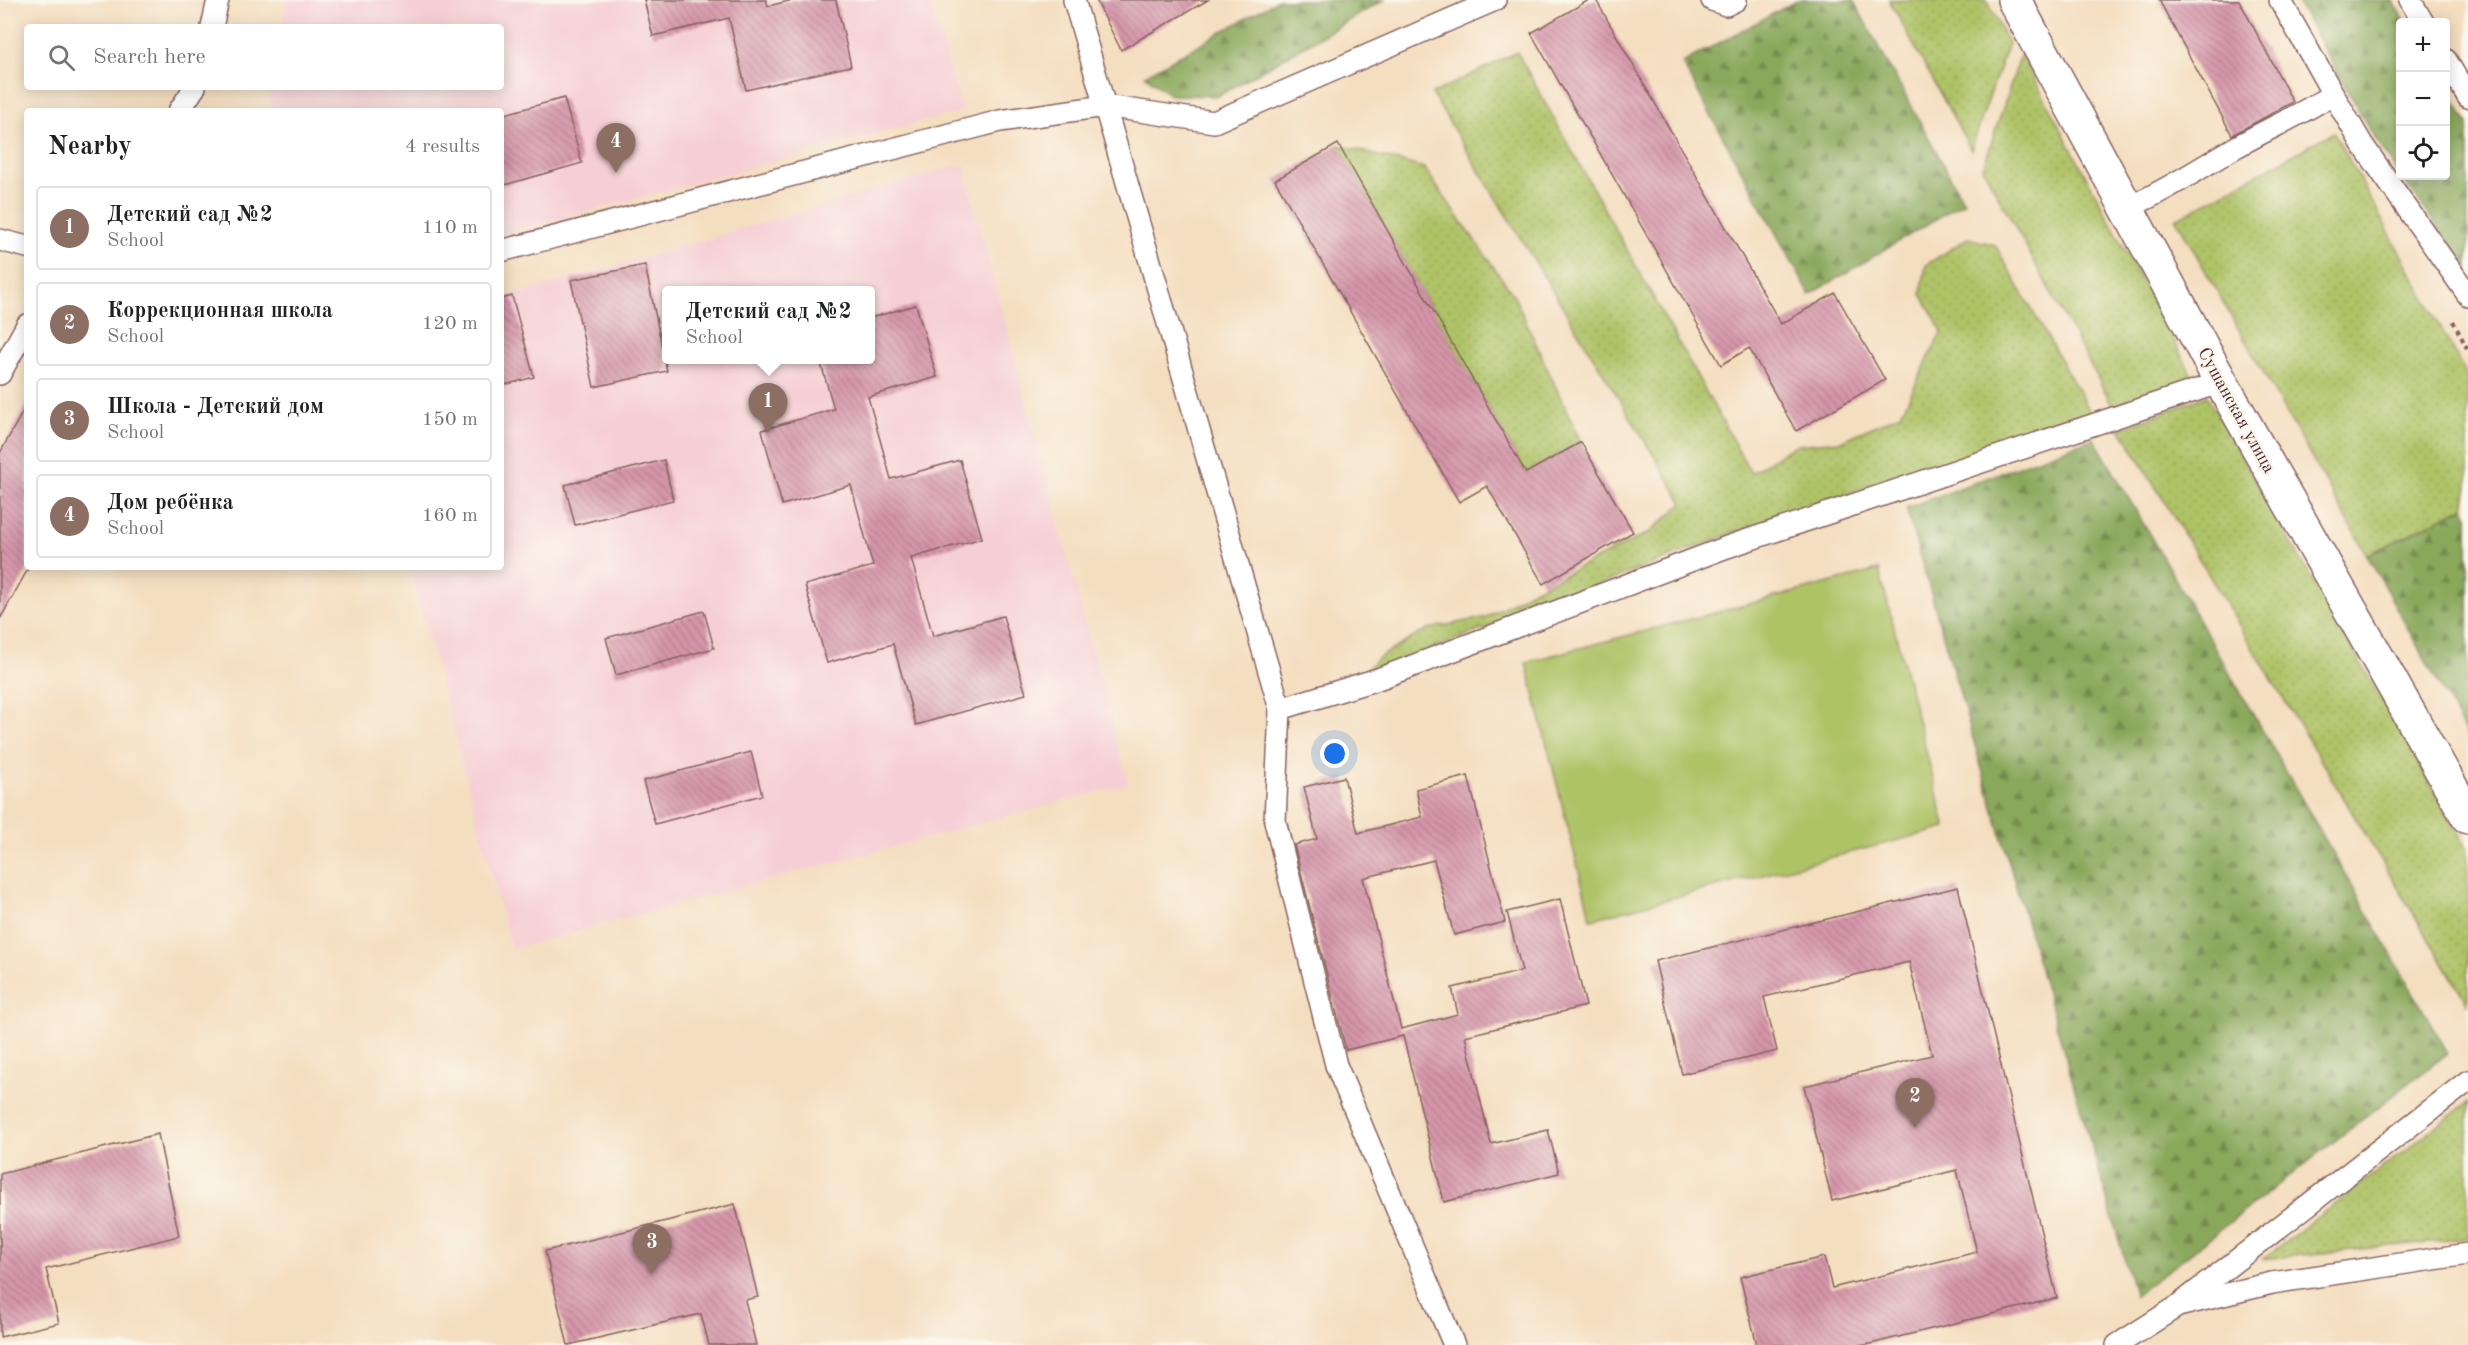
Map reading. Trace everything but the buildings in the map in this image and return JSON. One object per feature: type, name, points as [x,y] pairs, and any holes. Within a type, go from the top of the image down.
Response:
[{"type":"main road","name":"Сушанская улица","points":[[2014,0],[2220,382],[2468,817]]},
{"type":"lane","points":[[213,24],[218,0]]},
{"type":"lane","points":[[1074,0],[1280,709],[1275,821],[1336,1065],[1454,1345]]},
{"type":"lane","points":[[504,250],[1000,121],[1105,106],[1214,122],[1494,0]]},
{"type":"lane","points":[[1712,0],[1726,5],[1736,0]]},
{"type":"lane","points":[[2280,0],[2362,144],[2468,295]]},
{"type":"lane","points":[[2410,0],[2421,18]]},
{"type":"lane","points":[[2450,68],[2468,97]]},
{"type":"lane","points":[[181,108],[193,90]]},
{"type":"lane","points":[[2127,208],[2164,192],[2237,147],[2297,117],[2333,94]]},
{"type":"lane","points":[[0,240],[24,245]]},
{"type":"lane","points":[[0,374],[24,330]]},
{"type":"lane","points":[[1280,709],[1378,679],[1727,547],[2220,382]]},
{"type":"lane","points":[[2117,1345],[2178,1306],[2468,1081]]},
{"type":"lane","points":[[2178,1306],[2272,1283],[2468,1254]]},
{"type":"shaded area","points":[[287,0],[929,0],[962,111],[504,234],[504,108],[272,108],[269,96],[270,90],[504,90],[504,24],[283,24]]},
{"type":"shaded area","points":[[963,164],[1128,784],[511,949],[411,570],[504,570],[504,298]]},
{"type":"green space","points":[[1278,0],[1384,0],[1218,96],[1170,95],[1145,75]]},
{"type":"green space","points":[[1798,0],[1853,0],[1964,202],[1810,295],[1682,63]]},
{"type":"green space","points":[[1889,0],[1987,0],[2008,43],[1971,150]]},
{"type":"green space","points":[[2296,0],[2392,0],[2403,18],[2396,18],[2396,169],[2373,135]]},
{"type":"green space","points":[[1517,52],[1751,473],[1795,445],[1841,441],[1901,414],[1942,331],[1921,294],[1926,265],[1968,238],[1995,245],[2092,415],[1730,534],[1359,677],[1378,658],[1428,629],[1487,617],[1530,592],[1650,532],[1683,503],[1432,94]]},
{"type":"green space","points":[[2021,54],[2194,379],[2113,406],[1983,168]]},
{"type":"green space","points":[[2450,95],[2468,124],[2468,271],[2404,180],[2450,180]]},
{"type":"green space","points":[[2334,132],[2468,377],[2468,486],[2464,507],[2367,555],[2176,219]]},
{"type":"green space","points":[[1338,145],[1424,168],[1514,296],[1581,442],[1526,473]]},
{"type":"green space","points":[[2207,396],[2468,850],[2468,1004],[2120,428]]},
{"type":"green space","points":[[2094,438],[2448,1053],[2135,1296],[1906,508]]},
{"type":"green space","points":[[2464,507],[2468,515],[2468,737],[2367,555]]},
{"type":"green space","points":[[1879,570],[1946,828],[1591,919],[1526,662]]},
{"type":"green space","points":[[2468,1102],[2468,1238],[2263,1259]]},
{"type":"place","name":"Дом ребёнка","points":[[616,173]]},
{"type":"place","name":"Детский сад №2","points":[[768,433]]},
{"type":"place","name":"Коррекционная школа","points":[[1915,1128]]},
{"type":"place","name":"Школа - Детский дом","points":[[652,1274]]}]
